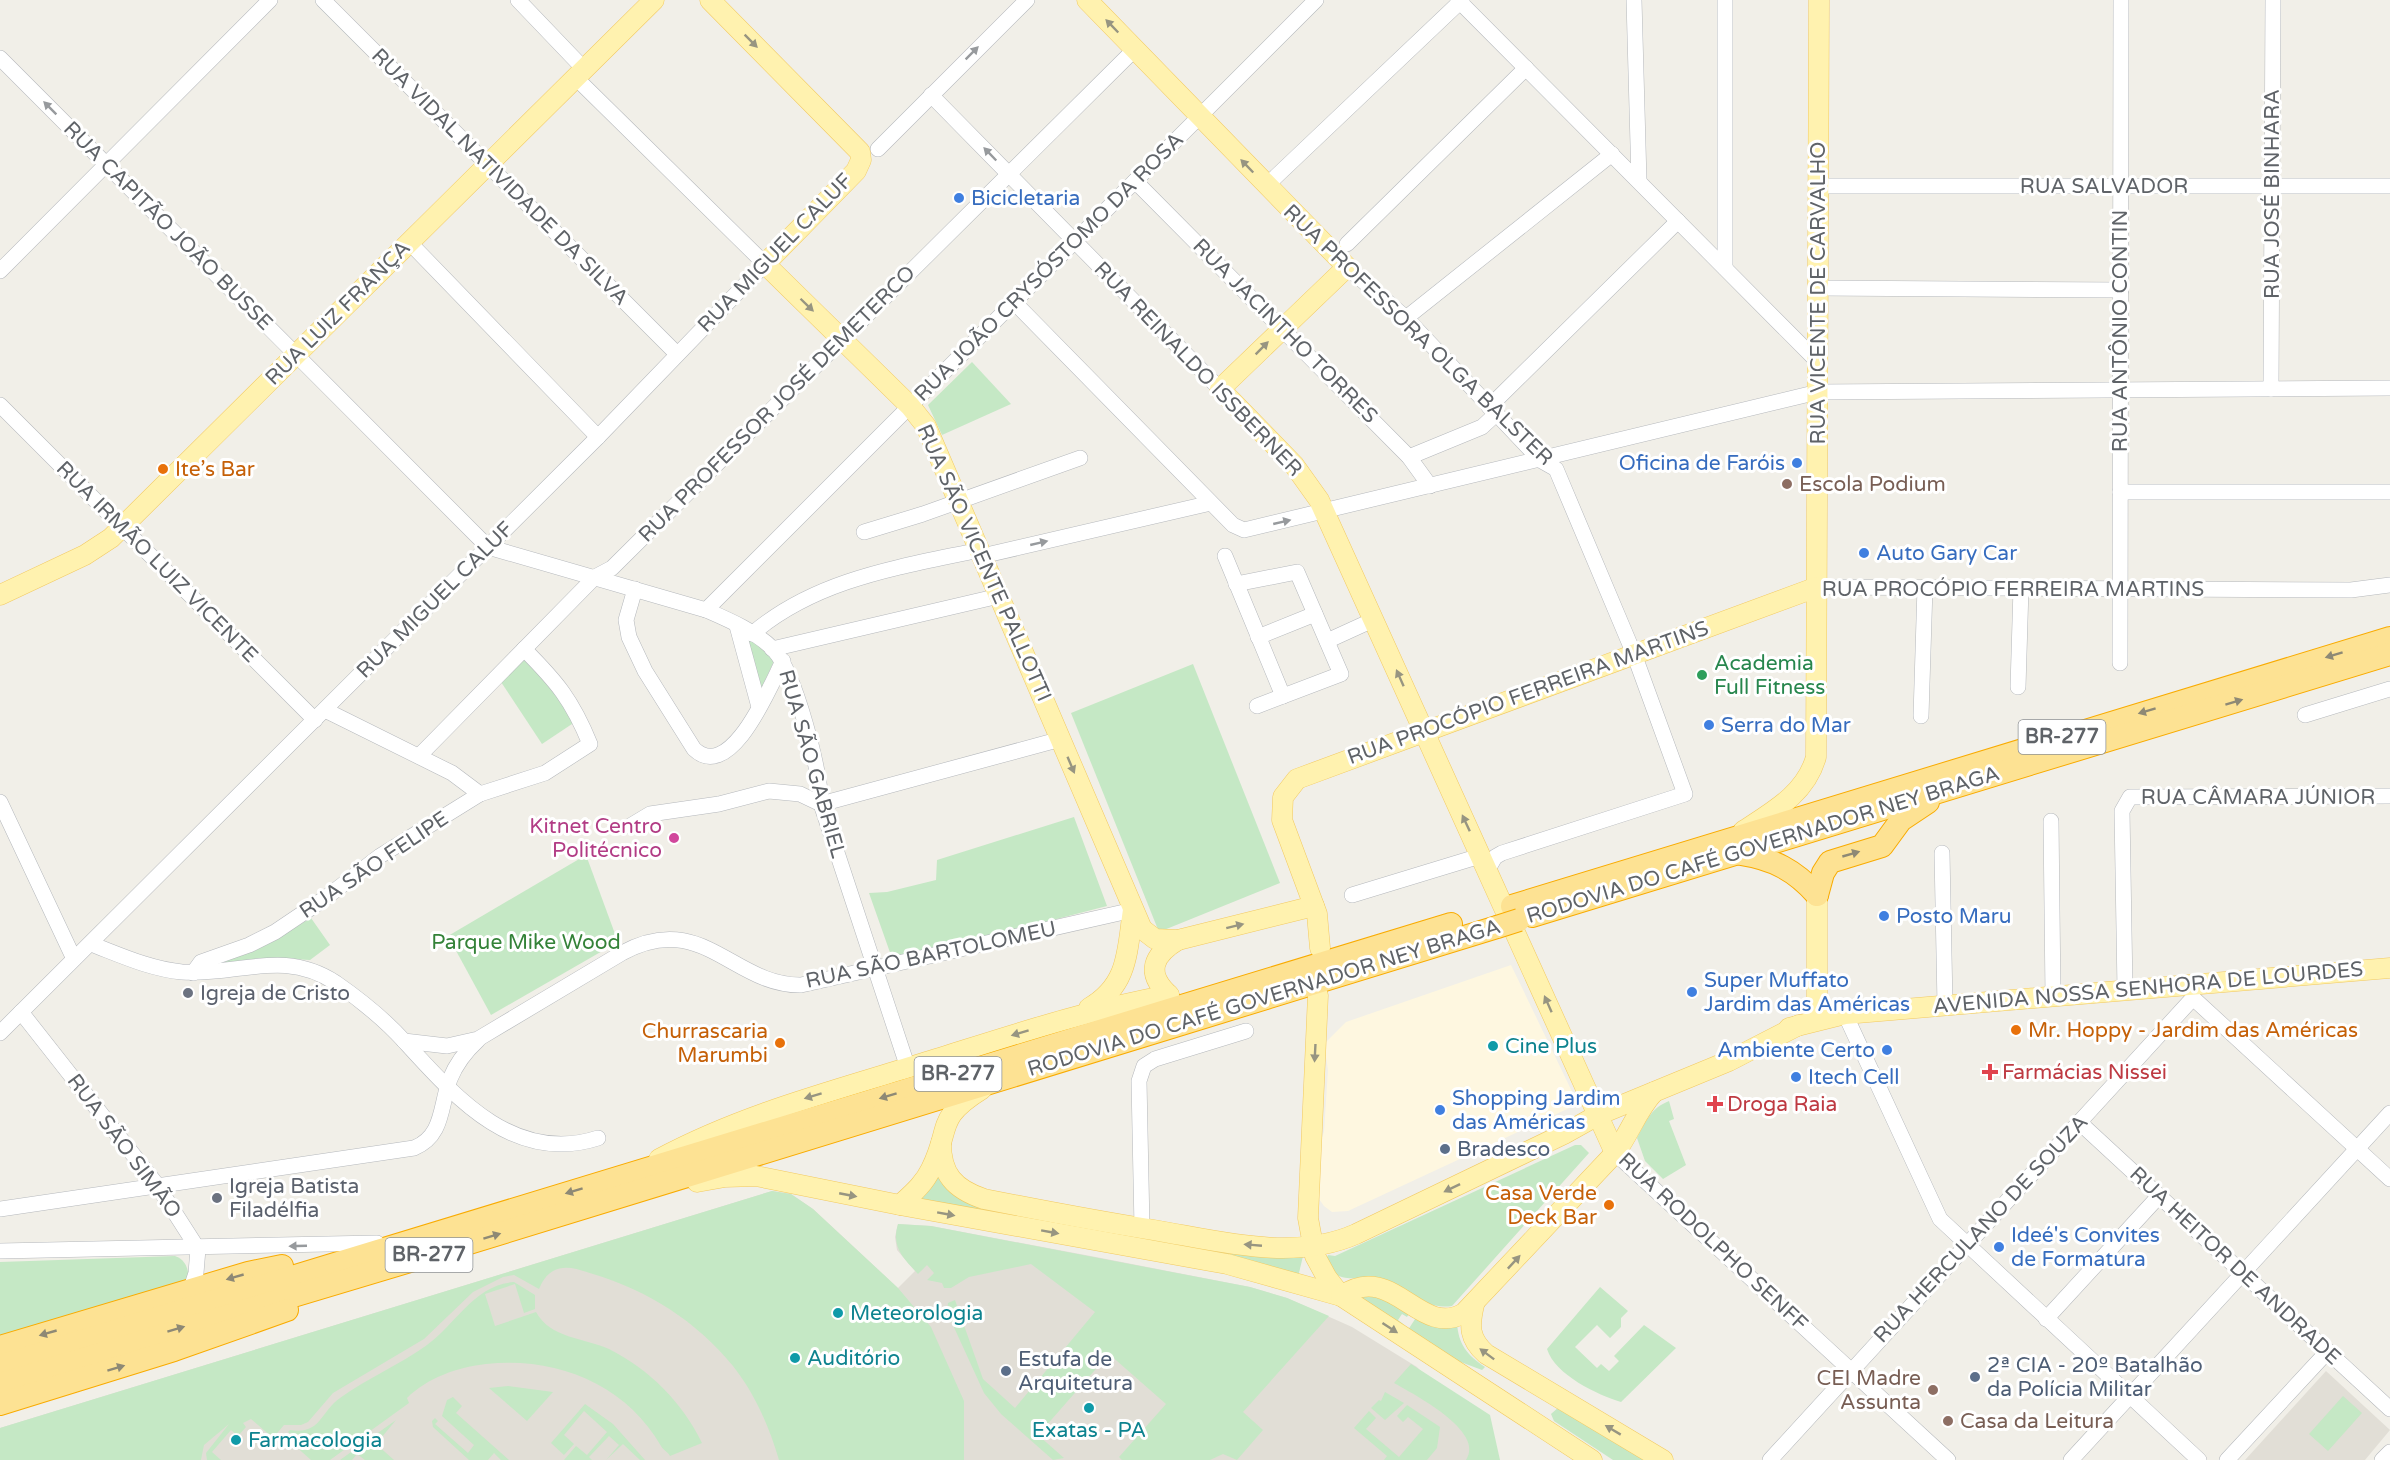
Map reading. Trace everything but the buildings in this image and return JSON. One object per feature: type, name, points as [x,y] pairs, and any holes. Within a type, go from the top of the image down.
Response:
[{"type":"highway","name":"RODOVIA DO CAFÉ GOVERNADOR NEY BRAGA","points":[[0,1384],[456,1227],[627,1185],[999,1078],[1505,916],[2390,638]]},
{"type":"highway","name":"RODOVIA DO CAFÉ GOVERNADOR NEY BRAGA","points":[[1735,845],[1947,789],[2390,654]]},
{"type":"highway","points":[[1817,895],[1823,873],[1830,862],[1882,846],[1901,820],[1947,789]]},
{"type":"highway","points":[[1735,845],[1782,865],[1806,882],[1817,895]]},
{"type":"highway","name":"RODOVIA DO CAFÉ GOVERNADOR NEY BRAGA","points":[[0,1366],[232,1304],[430,1255],[627,1185],[1285,974],[1505,916]]},
{"type":"highway","points":[[1169,995],[1285,974]]},
{"type":"highway","points":[[0,1347],[248,1274],[377,1243],[456,1227]]},
{"type":"highway","points":[[0,1404],[269,1317],[430,1255]]},
{"type":"main road","name":"RUA LUIZ FRANÇA","points":[[0,595],[85,555],[122,527],[654,0]]},
{"type":"main road","name":"RUA MIGUEL CALUF","points":[[710,0],[858,149],[861,160],[856,171],[765,264]]},
{"type":"main road","name":"RUA PROFESSORA OLGA BALSTER","points":[[1087,0],[1347,267]]},
{"type":"main road","name":"RUA VICENTE DE CARVALHO","points":[[1735,845],[1800,789],[1811,773],[1816,757],[1819,0]]},
{"type":"main road","name":"RUA SÃO VICENTE PALLOTTI","points":[[765,264],[910,406],[926,426],[1142,929],[1149,937],[1178,940]]},
{"type":"main road","points":[[1220,389],[1347,267]]},
{"type":"main road","name":"RUA REINALDO ISSBERNER","points":[[1220,389],[1301,473],[1324,512],[1484,863],[1505,916]]},
{"type":"main road","name":"RUA PROCÓPIO FERREIRA MARTINS","points":[[1314,906],[1282,820],[1283,797],[1289,787],[1306,774],[1817,587]]},
{"type":"main road","points":[[1808,1022],[1817,895]]},
{"type":"main road","points":[[1169,995],[1156,981],[1156,961],[1164,950],[1178,940],[1314,906],[1320,948]]},
{"type":"main road","points":[[1076,1016],[1101,1001],[1122,972],[1133,910]]},
{"type":"main road","name":"RUA RODOLPHO SENFF","points":[[1505,916],[1615,1153]]},
{"type":"main road","points":[[1122,972],[1137,965],[1156,961]]},
{"type":"main road","name":"AVENIDA NOSSA SENHORA DE LOURDES","points":[[941,1143],[942,1165],[954,1185],[984,1199],[1246,1245],[1311,1247],[1335,1242],[1356,1234],[1564,1134],[1598,1114],[1654,1092],[1808,1022],[1845,1014],[2125,990],[2192,991],[2390,968]]},
{"type":"main road","points":[[1122,972],[1169,995]]},
{"type":"main road","points":[[627,1185],[695,1140],[736,1122],[1076,1016],[1169,995]]},
{"type":"main road","points":[[1318,995],[1308,1202],[1311,1247],[1320,1268],[1341,1296]]},
{"type":"main road","points":[[900,1205],[930,1172],[947,1119],[958,1106],[999,1078]]},
{"type":"main road","points":[[1341,1296],[1356,1287],[1379,1286],[1440,1319],[1457,1317],[1474,1305],[1615,1153],[1641,1107],[1654,1092]]},
{"type":"main road","points":[[1564,1134],[1592,1135],[1604,1141],[1615,1153]]},
{"type":"main road","points":[[627,1185],[741,1175],[765,1178],[1243,1268],[1341,1296],[1592,1460]]},
{"type":"main road","points":[[1120,1245],[1132,1242],[1142,1228]]},
{"type":"main road","points":[[1474,1305],[1470,1329],[1473,1340],[1486,1354],[1663,1460]]},
{"type":"street","points":[[0,271],[270,0]]},
{"type":"street","name":"RUA VIDAL NATIVIDADE DA SILVA","points":[[323,0],[677,354]]},
{"type":"street","points":[[518,0],[580,73],[765,264]]},
{"type":"street","points":[[878,149],[1027,0]]},
{"type":"street","name":"RUA JOÃO CRYSÓSTOMO DA ROSA","points":[[706,610],[1316,0]]},
{"type":"street","points":[[1634,0],[1638,181]]},
{"type":"street","points":[[1725,0],[1725,268]]},
{"type":"street","name":"RUA ANTÔNIO CONTIN","points":[[2120,663],[2121,0]]},
{"type":"street","name":"RUA JOSÉ BINHARA","points":[[2271,388],[2273,0]]},
{"type":"street","points":[[1266,186],[1460,1],[1818,362]]},
{"type":"street","name":"RUA PROFESSOR JOSÉ DEMETERCO","points":[[419,756],[594,577],[612,568],[1135,49]]},
{"type":"street","name":"RUA CAPITÃO JOÃO BUSSE","points":[[3,67],[106,165],[488,548]]},
{"type":"street","points":[[1347,244],[1526,68]]},
{"type":"street","name":"RUA REINALDO ISSBERNER","points":[[931,95],[1220,389]]},
{"type":"street","points":[[1406,318],[1612,154]]},
{"type":"street","name":"RUA JACINTHO TORRES","points":[[1135,181],[1409,457],[1430,486]]},
{"type":"street","name":"RUA SALVADOR","points":[[1818,186],[2390,186]]},
{"type":"street","points":[[1409,457],[1482,427],[1492,410],[1678,220]]},
{"type":"street","points":[[410,242],[598,437]]},
{"type":"street","name":"RUA MIGUEL CALUF","points":[[0,1033],[488,548],[765,264]]},
{"type":"street","name":"RUA PROFESSORA OLGA BALSTER","points":[[1347,267],[1406,318],[1540,460],[1549,464],[1559,476],[1634,654],[1685,794],[1502,852],[1484,863]]},
{"type":"street","points":[[1818,288],[2121,290]]},
{"type":"street","points":[[1014,303],[1240,530],[1324,512],[1818,392],[2390,388]]},
{"type":"street","name":"RUA IRMÃO LUIZ VICENTE","points":[[0,405],[122,527],[320,715],[419,756],[461,777],[480,794]]},
{"type":"street","points":[[864,532],[959,502],[1080,458]]},
{"type":"street","points":[[2120,492],[2390,492]]},
{"type":"street","points":[[752,634],[768,622],[842,582],[1211,503]]},
{"type":"street","name":"RUA SÃO GABRIEL","points":[[488,548],[706,610],[752,634],[772,649],[783,661],[819,776],[821,804],[908,1068]]},
{"type":"street","points":[[1225,556],[1283,696]]},
{"type":"street","points":[[1236,584],[1297,572],[1341,674],[1257,706]]},
{"type":"street","name":"RUA PROCÓPIO FERREIRA MARTINS","points":[[1817,587],[2352,590],[2390,585]]},
{"type":"street","points":[[1922,716],[1925,587]]},
{"type":"street","points":[[2018,687],[2021,588]]},
{"type":"street","points":[[635,590],[626,620],[629,638],[645,670],[696,752],[709,757],[729,747],[743,734],[783,661]]},
{"type":"street","points":[[772,649],[999,596]]},
{"type":"street","points":[[1258,637],[1315,614]]},
{"type":"street","points":[[1327,641],[1373,620]]},
{"type":"street","points":[[737,626],[759,707]]},
{"type":"street","name":"RUA SÃO FELIPE","points":[[193,973],[201,962],[243,947],[282,928],[324,899],[372,861],[480,794],[544,772],[590,744],[578,714],[562,688],[524,649]]},
{"type":"street","points":[[2305,715],[2390,689]]},
{"type":"street","points":[[630,826],[650,814],[719,804],[769,791],[800,794],[821,804],[1060,740]]},
{"type":"street","name":"RUA CÂMARA JÚNIOR","points":[[2125,990],[2122,811],[2126,800],[2135,795],[2390,796]]},
{"type":"street","points":[[0,802],[74,959]]},
{"type":"street","points":[[2051,821],[2054,996]]},
{"type":"street","points":[[1942,853],[1945,1005]]},
{"type":"street","points":[[1352,895],[1484,863]]},
{"type":"street","name":"RUA SÃO BARTOLOMEU","points":[[404,1041],[447,1046],[478,1039],[622,953],[645,942],[672,940],[701,946],[762,976],[787,985],[819,982],[1133,910]]},
{"type":"street","points":[[91,944],[165,970],[193,973],[269,964],[304,968],[321,974],[349,993],[404,1041],[423,1065],[506,1132],[528,1142],[573,1145],[598,1138]]},
{"type":"street","points":[[2192,991],[2390,1179]]},
{"type":"street","name":"RUA HERCULANO DE SOUZA","points":[[1770,1460],[2079,1122],[2192,991]]},
{"type":"street","name":"RUA SÃO SIMÃO","points":[[21,1012],[158,1185],[198,1249]]},
{"type":"street","points":[[1845,1014],[1934,1210],[1947,1228],[2199,1460]]},
{"type":"street","points":[[1142,1228],[1139,1081],[1142,1070],[1155,1059],[1246,1031]]},
{"type":"street","points":[[0,1209],[414,1148],[428,1141],[437,1129],[448,1087],[462,1058],[478,1039]]},
{"type":"street","points":[[2071,1460],[2390,1113]]},
{"type":"street","name":"RUA HEITOR DE ANDRADE","points":[[2079,1122],[2390,1409]]},
{"type":"street","name":"RUA RODOLPHO SENFF","points":[[1615,1153],[1948,1460]]},
{"type":"street","points":[[2046,1319],[2159,1196]]},
{"type":"street","points":[[1119,1224],[1131,1214],[1140,1200]]},
{"type":"street","points":[[0,1251],[198,1249],[377,1243]]},
{"type":"street","points":[[190,1291],[196,1273],[198,1249]]},
{"type":"street","points":[[2227,1460],[2328,1351]]},
{"type":"street","points":[[2382,1460],[2390,1452]]},
{"type":"shaded area","name":"Shopping Jardim das Américas","points":[[1511,965],[1578,1104],[1348,1211],[1332,1212],[1324,1206],[1314,1192],[1317,1151],[1324,1132],[1328,1070],[1324,1044],[1346,1022]]},
{"type":"shaded area","points":[[772,1191],[791,1194],[813,1209],[898,1288],[915,1271],[897,1250],[895,1237],[898,1224],[931,1226],[1101,1258],[1250,1287],[1287,1298],[1352,1327],[1417,1367],[1500,1460],[0,1460],[0,1428]]},
{"type":"shaded area","points":[[2326,1371],[2390,1430],[2365,1460],[2245,1460]]},
{"type":"green space","points":[[972,362],[1011,404],[942,435],[928,405]]},
{"type":"green space","points":[[751,639],[775,659],[760,691],[747,640]]},
{"type":"green space","points":[[525,658],[545,676],[575,722],[542,744],[501,682]]},
{"type":"green space","points":[[1193,664],[1280,883],[1159,932],[1071,713]]},
{"type":"green space","points":[[1074,817],[1107,906],[893,961],[869,893],[887,892],[936,880],[937,860]]},
{"type":"green space","name":"Parque Mike Wood","points":[[586,855],[618,942],[491,1015],[448,936]]},
{"type":"green space","points":[[311,918],[330,945],[310,960],[275,958],[202,967],[270,942]]},
{"type":"green space","points":[[1669,1101],[1674,1119],[1669,1121],[1686,1165],[1663,1179],[1645,1161],[1637,1138],[1653,1111]]},
{"type":"green space","points":[[1575,1145],[1581,1145],[1589,1153],[1452,1306],[1432,1305],[1378,1278],[1350,1278],[1332,1273],[1326,1259],[1328,1255],[1335,1256]]},
{"type":"green space","points":[[942,1165],[997,1201],[993,1222],[900,1205]]},
{"type":"green space","points":[[772,1191],[791,1194],[813,1209],[898,1288],[931,1327],[964,1401],[964,1460],[779,1460],[755,1399],[733,1366],[703,1335],[670,1309],[633,1289],[578,1269],[568,1268],[558,1269],[551,1273],[539,1289],[514,1275],[503,1277],[473,1292],[424,1339],[333,1393],[308,1422],[301,1425],[284,1425],[273,1438],[251,1419],[243,1423],[246,1427],[238,1436],[231,1430],[212,1452],[221,1460],[207,1460],[206,1453],[229,1424],[204,1445],[201,1460],[0,1460],[0,1428]]},
{"type":"green space","points":[[898,1224],[931,1226],[1250,1287],[1287,1298],[1329,1316],[1243,1412],[1263,1430],[1237,1460],[1223,1454],[1210,1460],[1122,1460],[1119,1457],[1166,1404],[1109,1354],[1038,1435],[1064,1458],[1053,1460],[1001,1414],[984,1393],[947,1312],[948,1303],[955,1300],[983,1379],[1015,1408],[1095,1312],[1031,1264],[969,1277],[951,1288],[944,1288],[942,1283],[927,1280],[934,1273],[927,1265],[918,1274],[903,1257],[897,1246]]},
{"type":"green space","points":[[1148,1234],[1304,1252],[1298,1277],[1146,1242]]},
{"type":"green space","points":[[175,1256],[181,1259],[186,1266],[189,1276],[185,1283],[0,1341],[0,1262]]},
{"type":"green space","points":[[514,1282],[535,1295],[535,1309],[524,1313],[515,1284],[485,1294],[495,1326],[536,1312],[542,1321],[559,1332],[599,1345],[624,1357],[651,1377],[675,1401],[702,1443],[670,1456],[629,1406],[608,1391],[562,1370],[512,1363],[465,1368],[433,1379],[407,1398],[409,1403],[330,1460],[311,1460],[293,1444],[297,1440],[288,1432],[290,1430],[300,1431],[314,1426],[340,1398],[427,1345],[466,1307],[488,1290]]},
{"type":"green space","points":[[1600,1287],[1628,1311],[1621,1318],[1621,1327],[1610,1338],[1597,1325],[1575,1347],[1597,1368],[1601,1364],[1609,1371],[1619,1361],[1614,1356],[1644,1325],[1676,1348],[1621,1402],[1578,1383],[1559,1367],[1547,1349]]},
{"type":"green space","points":[[1376,1292],[1410,1312],[1407,1317],[1402,1314],[1398,1320],[1403,1324],[1400,1329],[1353,1295]]},
{"type":"green space","points":[[1417,1316],[1457,1322],[1459,1337],[1465,1348],[1485,1367],[1482,1370],[1458,1361],[1408,1330]]},
{"type":"green space","points":[[1411,1364],[1490,1415],[1500,1460],[1466,1460],[1469,1449],[1466,1437],[1457,1426],[1445,1415],[1394,1383]]},
{"type":"green space","points":[[508,1386],[553,1392],[527,1421],[489,1388]]},
{"type":"green space","points":[[1385,1392],[1404,1403],[1385,1420],[1371,1408],[1379,1400],[1381,1401]]},
{"type":"green space","points":[[2343,1396],[2362,1413],[2328,1451],[2309,1434]]},
{"type":"green space","points":[[453,1397],[462,1406],[456,1413],[509,1460],[501,1460],[494,1453],[488,1460],[469,1460],[433,1427],[432,1421],[435,1418],[438,1421],[435,1424],[468,1453],[474,1445],[442,1416],[447,1400]]},
{"type":"green space","points":[[585,1404],[613,1424],[645,1460],[640,1460],[623,1444],[606,1460],[619,1445],[609,1436],[589,1457],[592,1460],[564,1460],[576,1446],[587,1455],[607,1432],[584,1411],[564,1435],[574,1444],[564,1455],[551,1443]]},
{"type":"green space","points":[[1407,1405],[1440,1427],[1437,1448],[1427,1460],[1384,1460],[1387,1456],[1354,1428],[1369,1411],[1376,1418],[1366,1429],[1399,1457],[1423,1429],[1408,1417],[1403,1422],[1397,1416]]},
{"type":"green space","points":[[1559,1407],[1654,1460],[1613,1460],[1554,1421],[1551,1414]]},
{"type":"green space","points":[[396,1420],[376,1444],[394,1460],[365,1460],[357,1454],[352,1460],[340,1460]]},
{"type":"place","name":"Bicicletaria","points":[[959,198]]},
{"type":"place","name":"Oficina de Faróis","points":[[1797,463]]},
{"type":"place","name":"Ite’s Bar","points":[[163,469]]},
{"type":"place","name":"Escola Podium","points":[[1787,484]]},
{"type":"place","name":"Auto Gary Car","points":[[1864,553]]},
{"type":"place","name":"Academia Full Fitness","points":[[1702,675]]},
{"type":"place","name":"Serra do Mar","points":[[1709,725]]},
{"type":"place","name":"Kitnet Centro Politécnico","points":[[674,838]]},
{"type":"place","name":"Posto Maru","points":[[1884,916]]},
{"type":"place","name":"Super Muffato Jardim das Américas","points":[[1692,992]]},
{"type":"place","name":"Igreja de Cristo","points":[[188,993]]},
{"type":"place","name":"Mr. Hoppy - Jardim das Américas","points":[[2016,1030]]},
{"type":"place","name":"Churrascaria Marumbi","points":[[780,1043]]},
{"type":"place","name":"Cine Plus","points":[[1493,1046]]},
{"type":"place","name":"Ambiente Certo","points":[[1887,1050]]},
{"type":"place","name":"Farmácias Nissei","points":[[1990,1072]]},
{"type":"place","name":"Itech Cell","points":[[1796,1077]]},
{"type":"place","name":"Droga Raia","points":[[1715,1104]]},
{"type":"place","name":"Shopping Jardim das Américas","points":[[1440,1110]]},
{"type":"place","name":"Bradesco","points":[[1445,1149]]},
{"type":"place","name":"Igreja Batista Filadélfia","points":[[217,1198]]},
{"type":"place","name":"Casa Verde Deck Bar","points":[[1609,1205]]},
{"type":"place","name":"Ideé's Convites de Formatura","points":[[1999,1247]]},
{"type":"place","name":"Meteorologia","points":[[838,1313]]},
{"type":"place","name":"Auditório","points":[[795,1358]]},
{"type":"place","name":"Estufa de Arquitetura","points":[[1006,1371]]},
{"type":"place","name":"2ª CIA - 20º Batalhão da Polícia Militar","points":[[1975,1377]]},
{"type":"place","name":"CEI Madre Assunta","points":[[1933,1390]]},
{"type":"place","name":"Exatas - PA","points":[[1089,1408]]},
{"type":"place","name":"Casa da Leitura","points":[[1948,1421]]},
{"type":"place","name":"Farmacologia","points":[[236,1440]]}]
